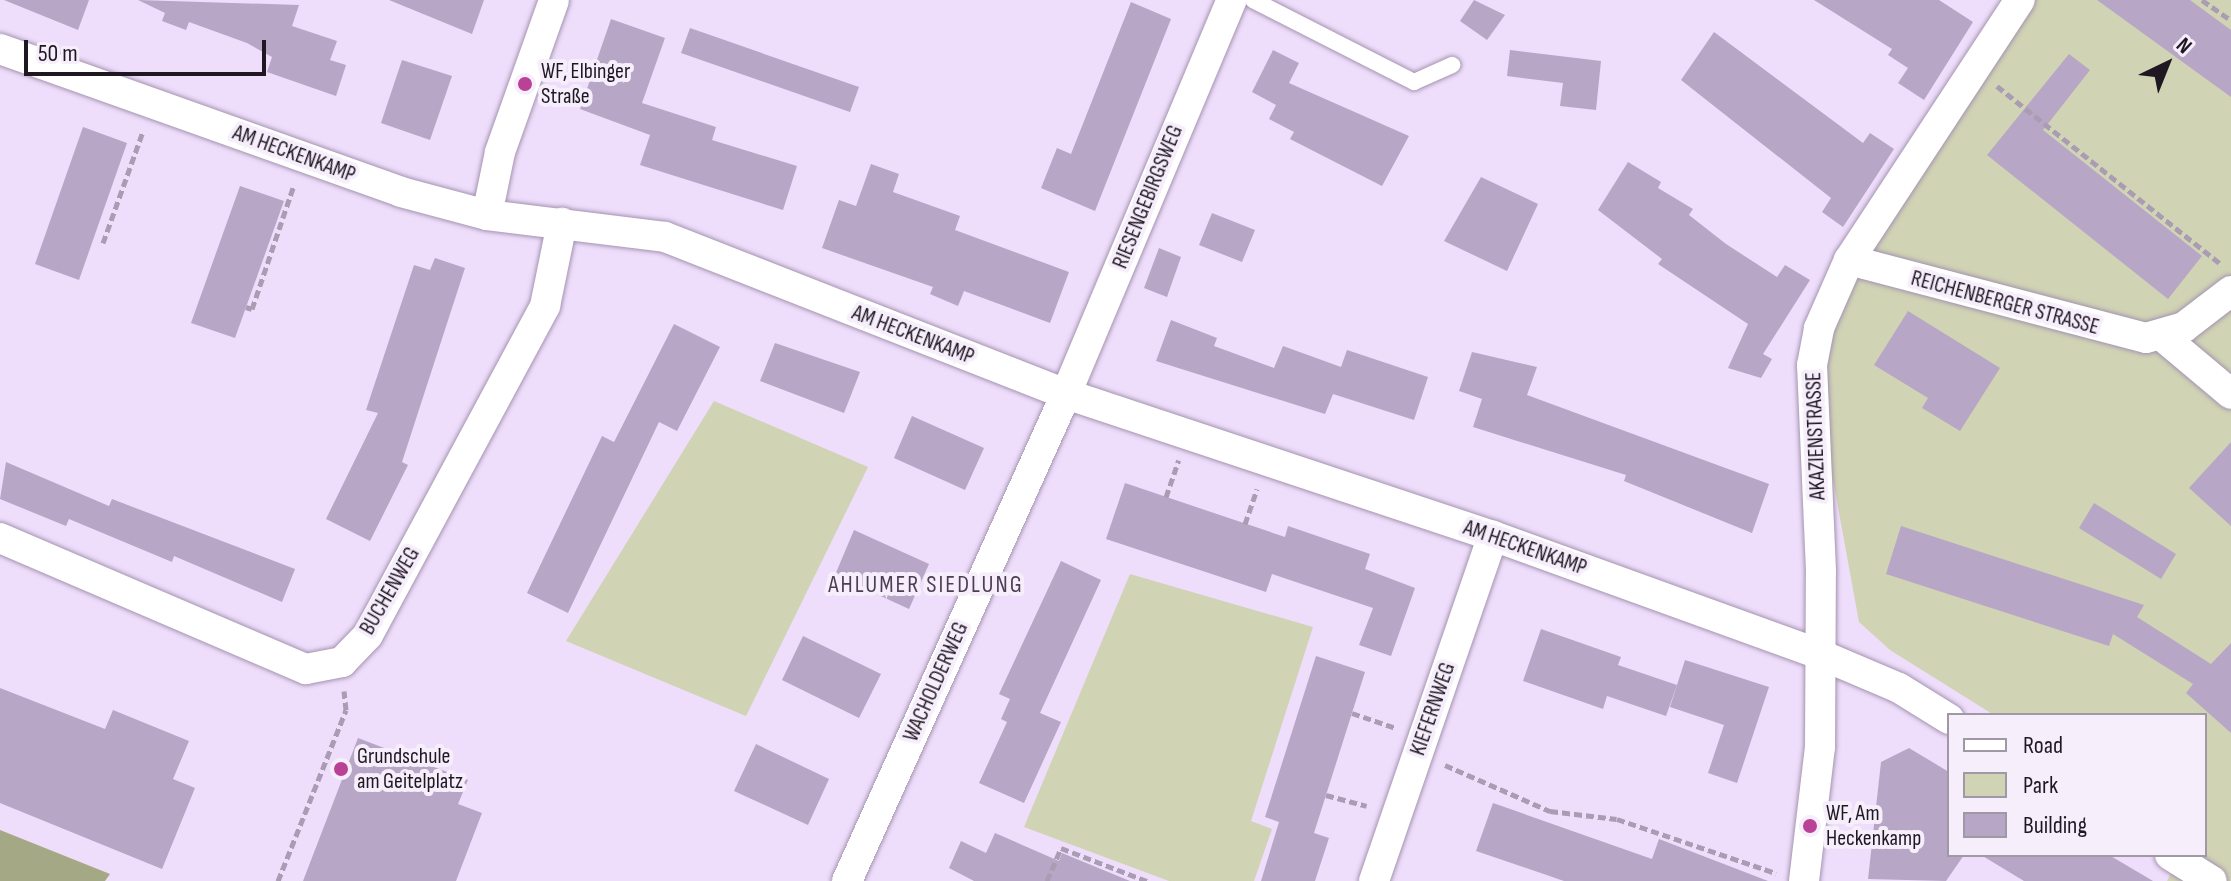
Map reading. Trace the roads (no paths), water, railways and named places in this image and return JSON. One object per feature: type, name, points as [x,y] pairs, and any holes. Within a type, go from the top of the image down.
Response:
[{"type":"street","points":[[487,215],[500,152],[554,0]]},
{"type":"street","name":"RIESENGEBIRGSWEG","points":[[1066,394],[1232,0]]},
{"type":"street","name":"AKAZIENSTRASSE","points":[[1793,878],[1820,747],[1812,365],[1832,292],[1849,260],[2020,0]]},
{"type":"street","name":"AM HECKENKAMP","points":[[0,49],[304,158],[487,215],[665,237],[1066,394],[1493,536],[1819,654],[1899,688],[1947,718]]},
{"type":"street","name":"BUCHENWEG","points":[[0,538],[306,669],[342,662],[368,635],[545,306],[562,223]]},
{"type":"street","name":"REICHENBERGER STRASSE","points":[[1849,260],[2113,332],[2162,336]]},
{"type":"street","points":[[2231,291],[2162,336],[2231,394]]},
{"type":"street","name":"WACHOLDERWEG","points":[[847,881],[1066,394]]},
{"type":"street","name":"KIEFERNWEG","points":[[1374,881],[1493,536]]},
{"type":"street","points":[[2173,857],[2212,881]]},
{"type":"lane","points":[[1253,0],[1414,82],[1452,65]]},
{"type":"place","name":"WF, Elbinger Straße","points":[[525,84]]},
{"type":"place","name":"Grundschule am Geitelplatz","points":[[341,769]]},
{"type":"place","name":"WF, Am Heckenkamp","points":[[1810,826]]},
{"type":"district","name":"AHLUMER SIEDLUNG","points":[[926,585]]}]
